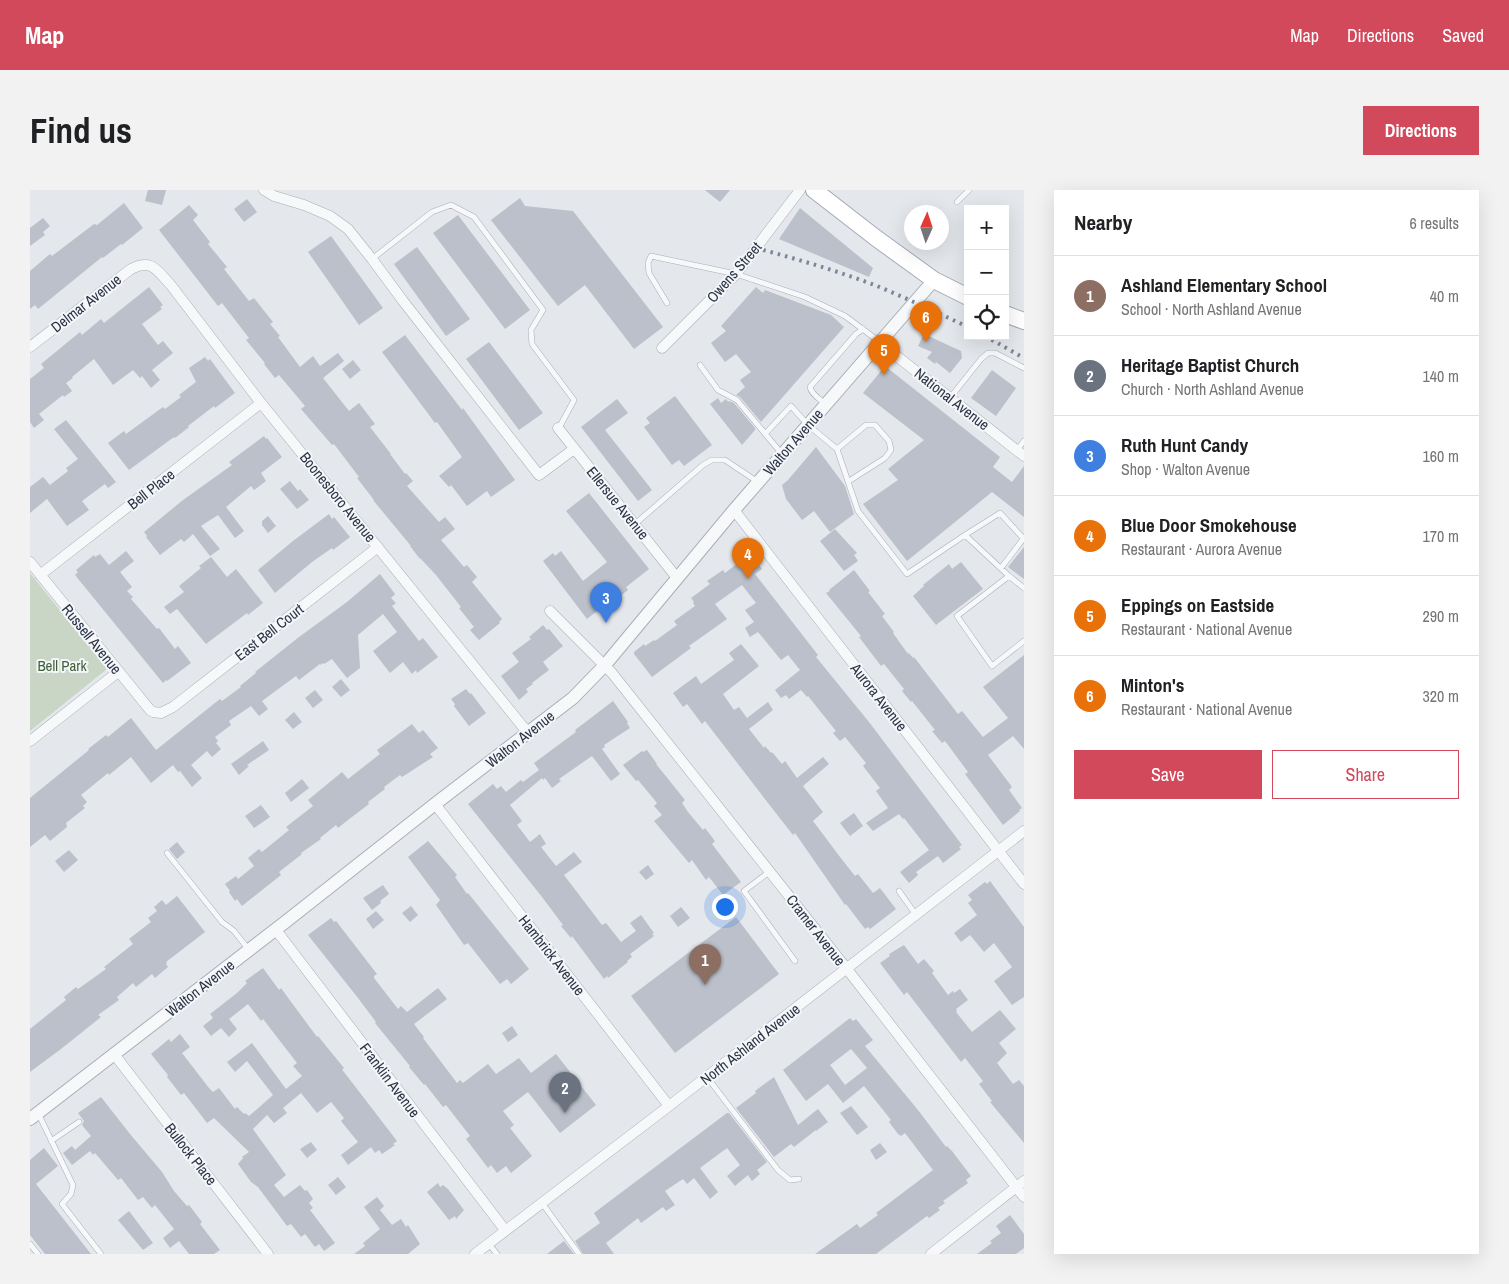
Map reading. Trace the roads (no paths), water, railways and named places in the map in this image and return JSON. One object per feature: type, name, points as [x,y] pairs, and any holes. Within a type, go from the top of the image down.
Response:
[{"type":"main road","points":[[814,190],[882,243],[934,280],[964,295]]},
{"type":"main road","points":[[1009,315],[1024,321]]},
{"type":"street","points":[[264,190],[274,196],[304,205],[330,216],[348,229],[539,475],[574,448]]},
{"type":"street","name":"Owens Street","points":[[662,348],[736,274],[800,190]]},
{"type":"street","name":"Delmar Avenue","points":[[30,347],[131,269],[144,264]]},
{"type":"street","name":"Boonesboro Avenue","points":[[144,264],[153,266],[170,284],[261,403],[528,733]]},
{"type":"street","name":"Walton Avenue","points":[[34,1116],[573,698],[605,665],[734,510],[934,280]]},
{"type":"street","name":"National Avenue","points":[[880,343],[1020,453]]},
{"type":"street","name":"Bell Place","points":[[40,575],[261,403]]},
{"type":"street","name":"Ellersue Avenue","points":[[558,428],[678,578]]},
{"type":"street","name":"Aurora Avenue","points":[[734,510],[1024,884]]},
{"type":"street","name":"East Bell Court","points":[[157,713],[165,712],[173,707],[378,546]]},
{"type":"street","name":"Russell Avenue","points":[[30,562],[118,672],[150,710],[157,713]]},
{"type":"street","name":"Cramer Avenue","points":[[550,611],[605,665],[1020,1184],[1024,1197]]},
{"type":"street","points":[[30,741],[118,672]]},
{"type":"street","name":"Hambrick Avenue","points":[[435,804],[669,1106]]},
{"type":"street","name":"North Ashland Avenue","points":[[475,1254],[1024,831]]},
{"type":"street","name":"Franklin Avenue","points":[[276,930],[505,1230]]},
{"type":"street","name":"Bullock Place","points":[[114,1054],[268,1254]]},
{"type":"street","points":[[931,1254],[1020,1184]]},
{"type":"lane","points":[[957,202],[969,190]]},
{"type":"lane","points":[[372,259],[432,212],[451,205],[474,216],[543,310],[531,330],[532,344],[574,400],[558,428]]},
{"type":"lane","points":[[667,303],[649,273],[648,264],[651,256],[736,274],[822,304],[863,328],[880,343]]},
{"type":"lane","points":[[826,404],[814,394],[810,387],[863,328]]},
{"type":"lane","points":[[950,398],[981,359],[988,354],[995,353],[1024,368]]},
{"type":"lane","points":[[700,365],[718,390],[737,400],[783,455]]},
{"type":"lane","points":[[765,434],[791,406],[808,425],[837,449],[858,511],[906,574],[1000,513],[1024,538],[1001,568]]},
{"type":"lane","points":[[837,449],[866,425],[875,425],[889,441],[891,450],[885,458],[849,481]]},
{"type":"lane","points":[[1020,453],[1024,441]]},
{"type":"lane","points":[[635,524],[703,465],[712,460],[725,460],[758,482]]},
{"type":"lane","points":[[966,535],[1024,588]]},
{"type":"lane","points":[[1009,576],[957,616],[992,666],[1024,641]]},
{"type":"lane","points":[[167,853],[222,922],[234,931],[249,950]]},
{"type":"lane","points":[[770,871],[744,891],[795,961]]},
{"type":"lane","points":[[899,891],[916,915]]},
{"type":"lane","points":[[707,1077],[778,1170],[790,1180],[799,1179]]},
{"type":"lane","points":[[34,1116],[52,1141],[73,1185],[71,1194],[62,1204],[101,1254]]},
{"type":"lane","points":[[52,1141],[78,1122]]},
{"type":"lane","points":[[542,1202],[579,1254]]},
{"type":"lane","points":[[488,1243],[497,1254]]},
{"type":"lane","points":[[30,1244],[38,1254]]},
{"type":"railway","points":[[756,248],[877,286],[964,325]]},
{"type":"railway","points":[[992,340],[1024,358]]},
{"type":"place","name":"Minton's","points":[[926,342]]},
{"type":"place","name":"Eppings on Eastside","points":[[884,375]]},
{"type":"place","name":"Blue Door Smokehouse","points":[[748,579]]},
{"type":"place","name":"Ruth Hunt Candy","points":[[606,623]]},
{"type":"place","name":"Ashland Elementary School","points":[[705,985]]},
{"type":"place","name":"Heritage Baptist Church","points":[[565,1113]]},
{"type":"park label","name":"Bell Park","points":[[62,665]]}]
